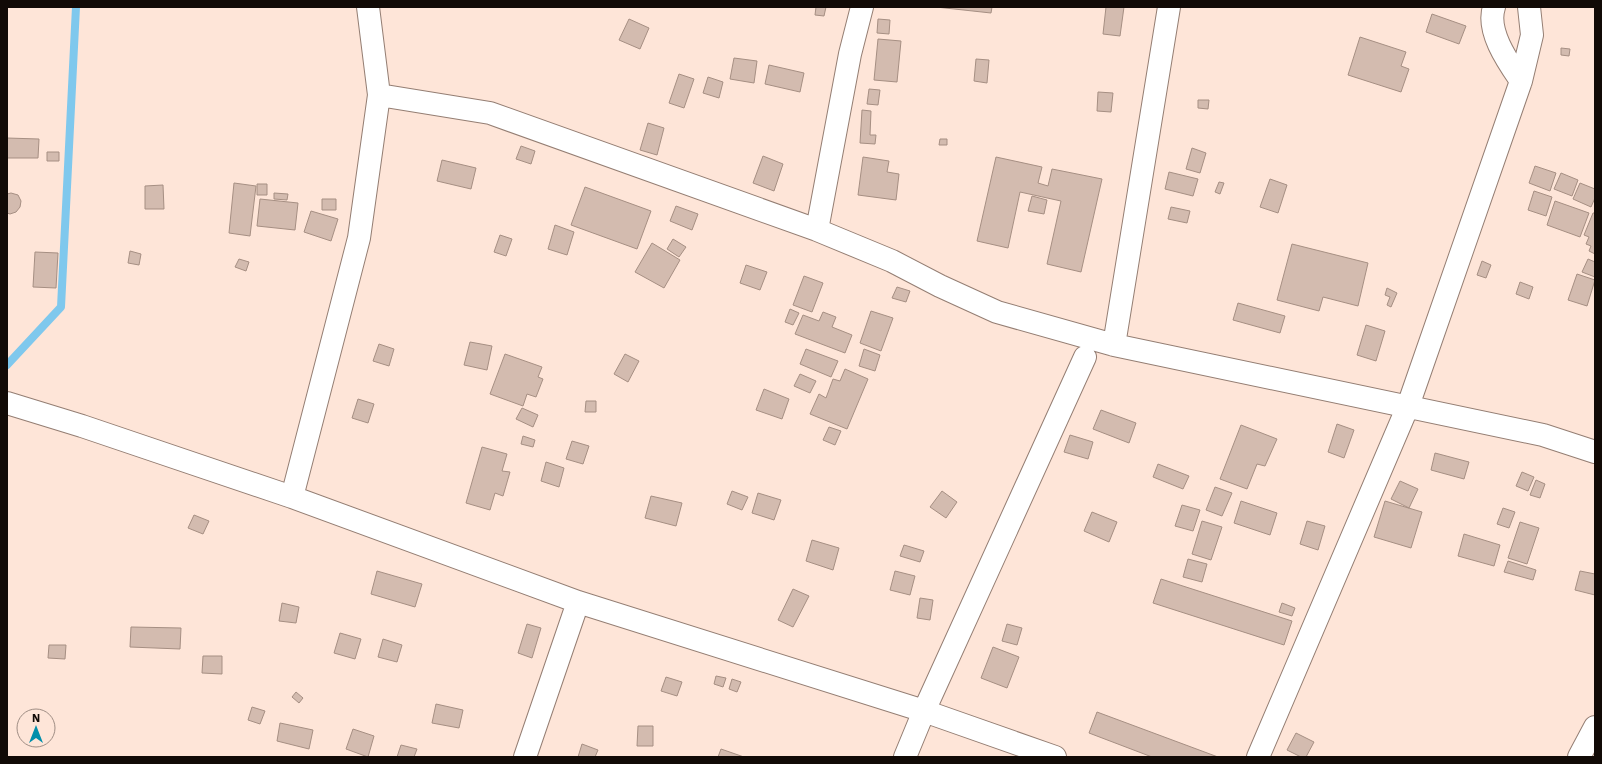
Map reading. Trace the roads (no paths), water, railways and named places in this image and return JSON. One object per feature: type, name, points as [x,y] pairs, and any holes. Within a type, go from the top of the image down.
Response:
[{"type":"street","points":[[292,496],[359,238],[379,95],[368,7]]},
{"type":"street","points":[[817,230],[850,54],[862,7]]},
{"type":"street","points":[[1114,345],[1169,7]]},
{"type":"street","points":[[1494,7],[1492,13],[1498,46],[1521,81]]},
{"type":"street","points":[[1258,757],[1408,406],[1521,81],[1532,35],[1529,7]]},
{"type":"street","points":[[379,95],[490,113],[817,230],[892,261],[997,312],[1114,345],[1543,435],[1595,452]]},
{"type":"street","points":[[905,757],[924,711],[1085,357]]},
{"type":"street","points":[[7,403],[82,426],[292,496],[578,602],[924,711],[1055,757]]},
{"type":"street","points":[[525,757],[578,602]]},
{"type":"street","points":[[1579,757],[1595,727]]},
{"type":"waterway","points":[[7,365],[61,307],[76,7]]}]
